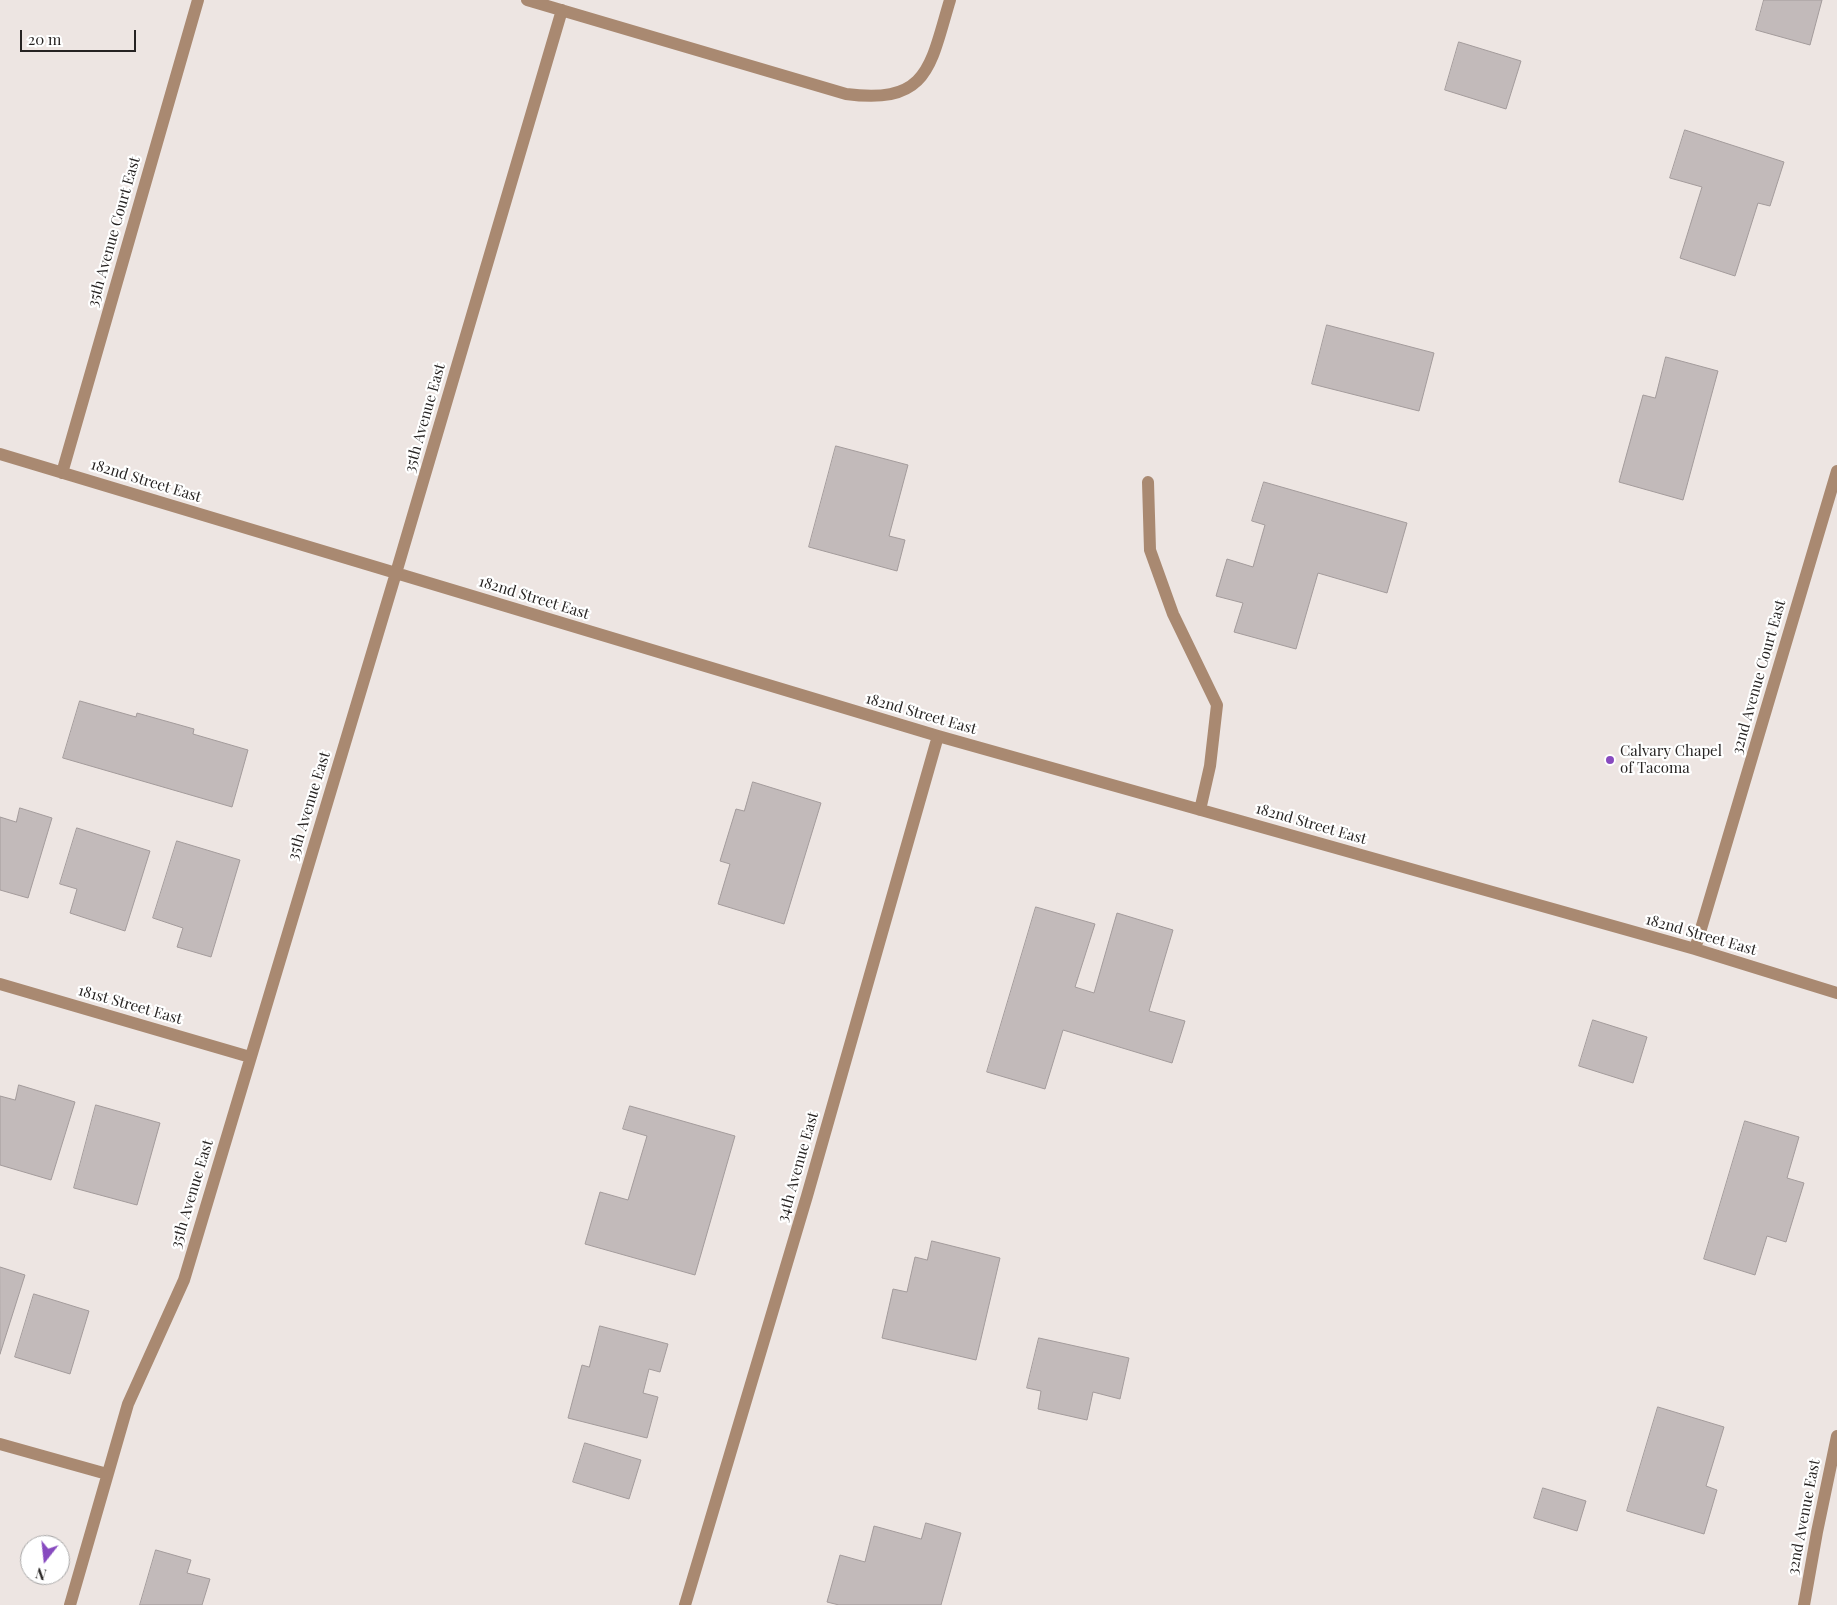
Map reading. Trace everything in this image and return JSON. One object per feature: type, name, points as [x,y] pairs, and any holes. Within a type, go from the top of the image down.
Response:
[{"type":"street","name":"35th Avenue Court East","points":[[62,473],[198,0]]},
{"type":"street","points":[[527,0],[846,94],[872,96],[905,90],[919,80],[927,70],[932,59],[950,0]]},
{"type":"street","name":"35th Avenue East","points":[[70,1605],[128,1404],[184,1280],[396,573],[562,10]]},
{"type":"street","name":"182nd Street East","points":[[0,454],[938,736],[1696,949],[1837,993]]},
{"type":"street","name":"32nd Avenue Court East","points":[[1696,949],[1837,471]]},
{"type":"street","points":[[1148,482],[1150,550],[1173,614],[1217,705],[1210,766],[1200,810]]},
{"type":"street","name":"34th Avenue East","points":[[685,1605],[804,1206],[938,736]]},
{"type":"street","name":"181st Street East","points":[[0,984],[250,1057]]},
{"type":"street","name":"32nd Avenue East","points":[[1804,1605],[1837,1436]]},
{"type":"street","points":[[0,1444],[108,1474]]},
{"type":"building","points":[[1764,0],[1822,0],[1810,45],[1756,30]]},
{"type":"building","points":[[1459,42],[1521,61],[1506,109],[1445,90]]},
{"type":"building","points":[[1685,130],[1784,162],[1770,206],[1758,203],[1735,276],[1680,258],[1702,187],[1670,178]]},
{"type":"building","points":[[1327,325],[1434,353],[1419,411],[1312,384]]},
{"type":"building","points":[[1666,357],[1718,371],[1683,500],[1619,482],[1643,395],[1655,398]]},
{"type":"building","points":[[836,446],[908,465],[889,536],[905,540],[897,571],[809,547]]},
{"type":"building","points":[[1264,482],[1407,523],[1387,593],[1318,573],[1296,649],[1234,632],[1243,603],[1216,596],[1227,559],[1253,567],[1265,525],[1252,521]]},
{"type":"building","points":[[80,701],[136,717],[137,713],[194,729],[193,734],[248,750],[232,807],[63,758]]},
{"type":"building","points":[[753,782],[821,803],[784,924],[718,904],[730,864],[720,861],[736,809],[744,811]]},
{"type":"building","points":[[20,808],[52,818],[28,898],[0,890],[0,817],[16,822]]},
{"type":"building","points":[[77,828],[150,851],[125,931],[70,913],[77,889],[60,884]]},
{"type":"building","points":[[177,841],[240,860],[211,957],[177,947],[183,928],[153,918]]},
{"type":"building","points":[[1036,907],[1095,924],[1075,987],[1094,993],[1117,913],[1173,930],[1149,1011],[1185,1021],[1172,1063],[1063,1030],[1045,1089],[987,1072]]},
{"type":"building","points":[[1593,1020],[1647,1037],[1633,1083],[1579,1066]]},
{"type":"building","points":[[19,1085],[75,1102],[51,1180],[0,1165],[0,1096],[15,1100]]},
{"type":"building","points":[[96,1105],[160,1123],[137,1205],[74,1188]]},
{"type":"building","points":[[630,1106],[735,1136],[695,1275],[585,1244],[600,1192],[628,1200],[647,1136],[623,1129]]},
{"type":"building","points":[[1745,1121],[1799,1137],[1787,1178],[1804,1183],[1786,1242],[1767,1236],[1755,1275],[1704,1259]]},
{"type":"building","points":[[932,1241],[1000,1258],[976,1360],[882,1338],[893,1289],[907,1292],[915,1257],[927,1260]]},
{"type":"building","points":[[0,1267],[25,1275],[0,1354]]},
{"type":"building","points":[[34,1294],[89,1311],[70,1374],[15,1357]]},
{"type":"building","points":[[600,1326],[668,1344],[660,1372],[649,1369],[643,1393],[658,1397],[647,1438],[568,1418],[582,1365],[589,1367]]},
{"type":"building","points":[[1039,1338],[1129,1358],[1120,1399],[1093,1392],[1087,1420],[1038,1409],[1041,1391],[1027,1388]]},
{"type":"building","points":[[1658,1407],[1724,1427],[1706,1486],[1717,1490],[1704,1534],[1627,1511]]},
{"type":"building","points":[[585,1443],[641,1460],[629,1499],[573,1482]]},
{"type":"building","points":[[1543,1488],[1586,1501],[1577,1531],[1534,1518]]},
{"type":"building","points":[[926,1523],[961,1533],[941,1605],[839,1605],[827,1602],[840,1555],[865,1562],[874,1526],[921,1539]]},
{"type":"building","points":[[156,1550],[191,1560],[187,1573],[210,1579],[202,1605],[140,1605]]},
{"type":"place","name":"Calvary Chapel of Tacoma","points":[[1610,760]]}]
